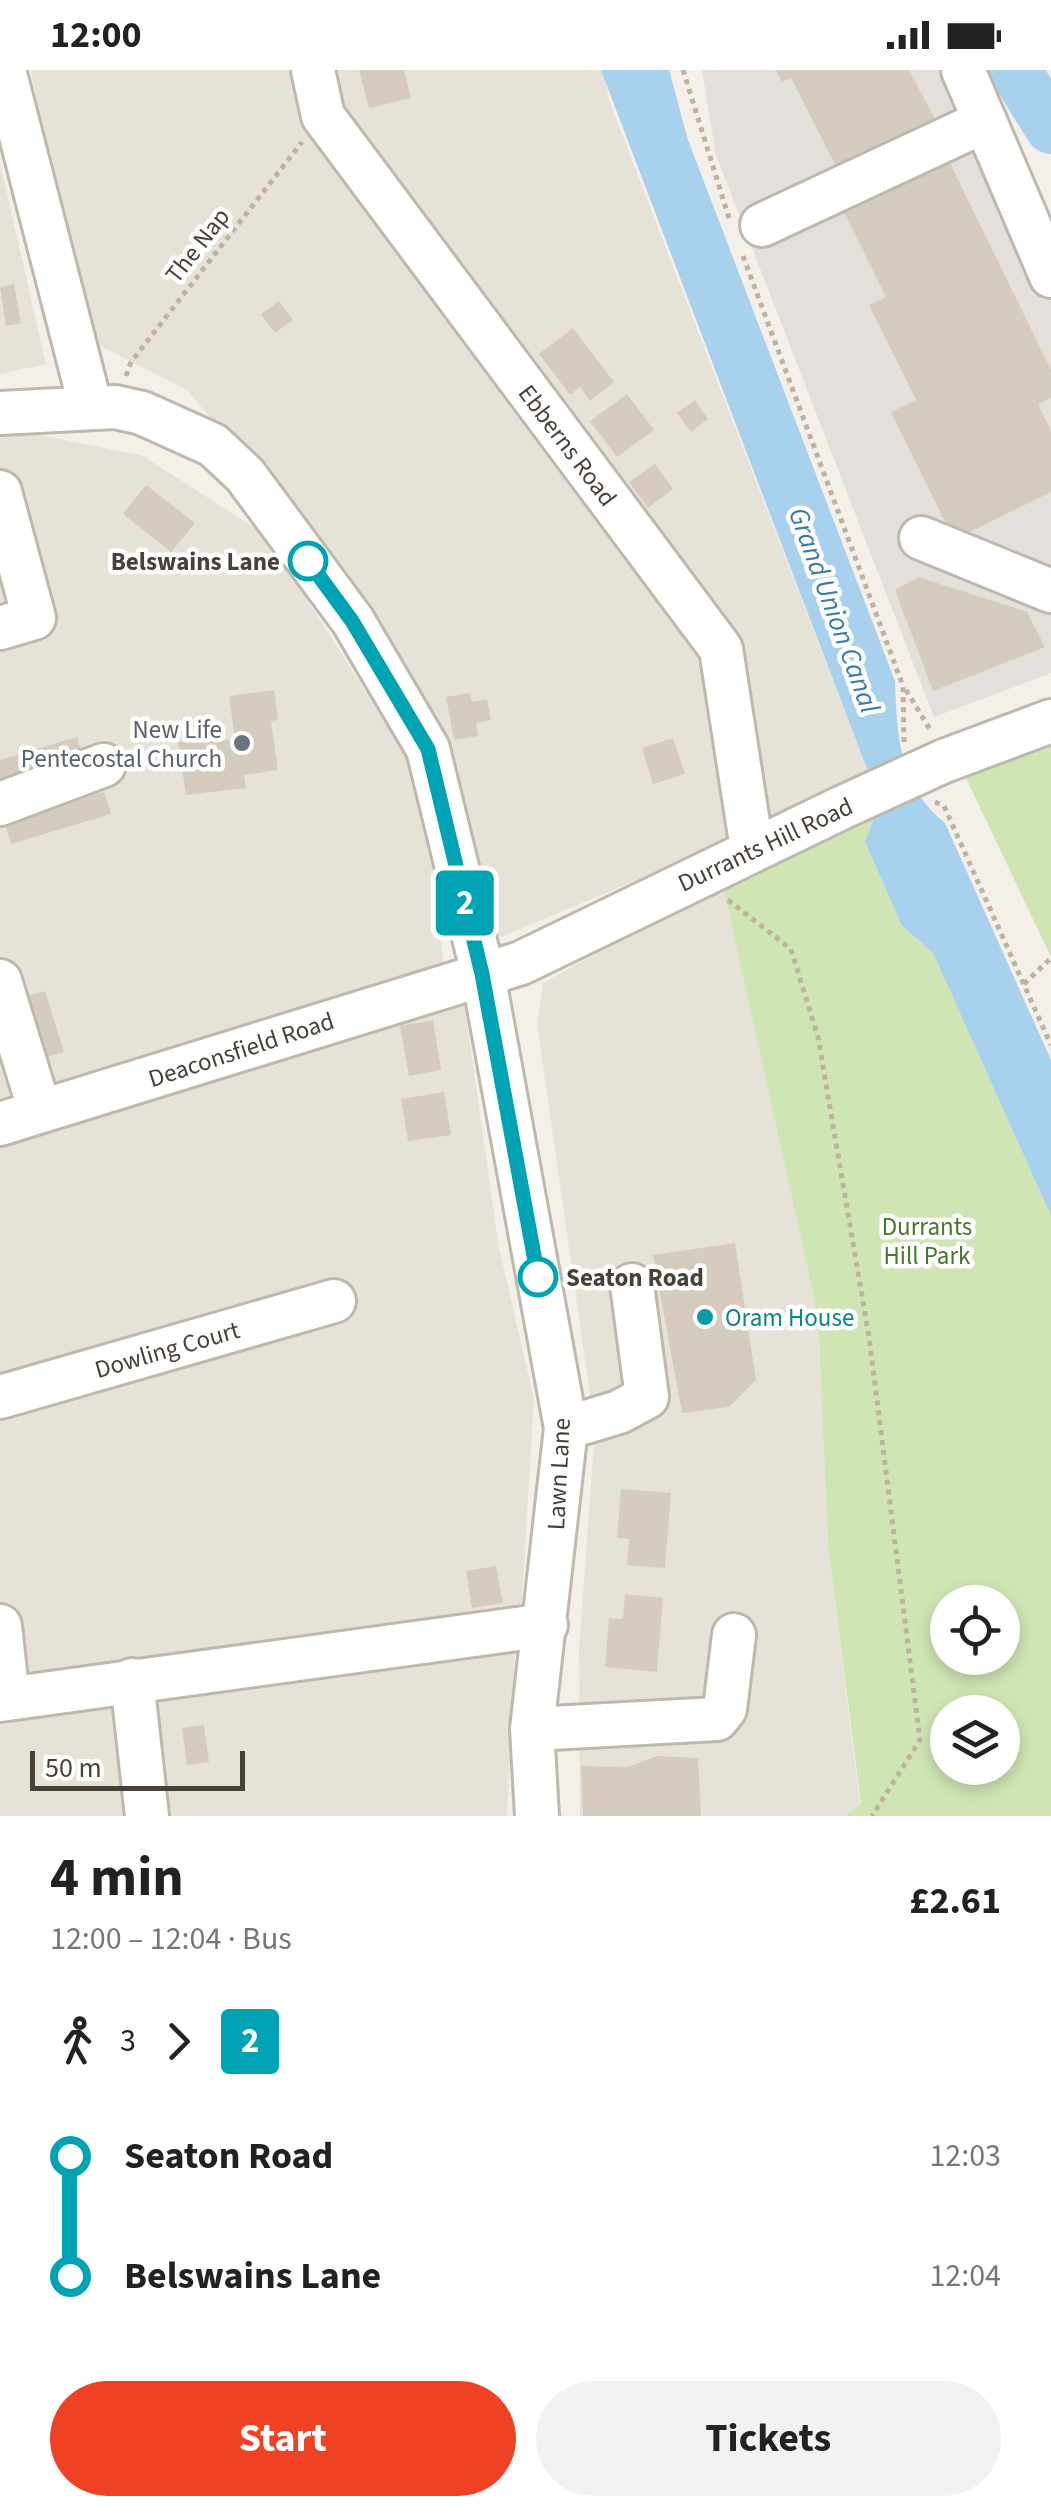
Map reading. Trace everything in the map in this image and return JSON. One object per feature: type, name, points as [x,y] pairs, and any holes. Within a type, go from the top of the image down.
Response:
[{"type":"street","points":[[0,413],[103,408],[4,70]]},
{"type":"street","name":"Ebberns Road","points":[[313,70],[323,116],[721,649],[752,849]]},
{"type":"street","points":[[963,70],[1051,276]]},
{"type":"street","points":[[744,232],[985,121]]},
{"type":"street","name":"Lawn Lane","points":[[103,408],[142,413],[213,445],[245,475],[352,621],[428,749],[482,974],[566,1428],[532,1729],[538,1816]]},
{"type":"street","points":[[0,492],[34,618],[0,628]]},
{"type":"street","points":[[921,538],[1051,591]]},
{"type":"street","name":"Durrants Hill Road","points":[[482,974],[522,963],[752,849],[924,770],[1051,721]]},
{"type":"street","points":[[0,804],[104,765]]},
{"type":"street","name":"Deaconsfield Road","points":[[20,1118],[482,974]]},
{"type":"street","points":[[0,981],[20,1118]]},
{"type":"street","points":[[566,1428],[620,1412],[647,1396],[632,1285]]},
{"type":"street","name":"Dowling Court","points":[[0,1397],[334,1301]]},
{"type":"street","points":[[0,1626],[4,1700],[546,1625]]},
{"type":"street","points":[[532,1729],[716,1719],[726,1710],[734,1634]]},
{"type":"street","points":[[132,1680],[147,1816]]},
{"type":"path","points":[[682,70],[706,156],[744,232],[904,686],[924,770],[944,806],[1051,1045]]},
{"type":"path","name":"The Nap","points":[[103,408],[131,362],[323,116]]},
{"type":"path","points":[[696,876],[791,950],[818,1037],[869,1338],[920,1740],[872,1816]]},
{"type":"path","points":[[1024,984],[1051,958]]},
{"type":"shaded area","points":[[31,70],[606,70],[608,98],[872,782],[501,937],[476,923],[334,565],[187,390],[95,343],[75,311]]},
{"type":"shaded area","points":[[702,70],[976,70],[1051,245],[1051,673],[934,717],[716,155]]},
{"type":"shaded area","points":[[0,163],[46,364],[0,374]]},
{"type":"shaded area","points":[[11,429],[143,456],[266,535],[423,782],[444,968],[464,1001],[499,1248],[534,1399],[521,1614],[484,1650],[515,1653],[507,1816],[0,1816],[0,431]]},
{"type":"shaded area","points":[[722,882],[818,1316],[828,1547],[860,1803],[845,1816],[580,1816],[579,1649],[595,1431],[537,1024],[543,983]]},
{"type":"green space","points":[[1051,737],[1051,957],[964,774]]},
{"type":"green space","name":"Durrants Hill Park","points":[[879,805],[865,842],[902,926],[933,953],[1051,1216],[1051,1816],[845,1816],[861,1803],[828,1547],[818,1316],[722,882]]},
{"type":"water","name":"Grand Union Canal","points":[[601,70],[669,70],[688,140],[895,681],[897,722],[909,777],[930,809],[945,823],[1051,1060],[1051,1216],[933,953],[902,926],[865,842],[879,805],[872,782]]},
{"type":"building","points":[[359,70],[404,70],[411,98],[369,108]]},
{"type":"building","points":[[776,70],[909,70],[938,125],[841,176],[791,78],[782,82]]},
{"type":"building","points":[[945,153],[1051,370],[1051,398],[1038,404],[1051,431],[1051,492],[954,540],[891,412],[916,400],[869,305],[886,297],[840,204]]},
{"type":"building","points":[[14,284],[21,323],[6,326],[0,287]]},
{"type":"building","points":[[279,301],[293,320],[275,333],[261,314]]},
{"type":"building","points":[[573,328],[614,382],[590,401],[580,387],[570,395],[539,354]]},
{"type":"building","points":[[627,394],[654,430],[617,457],[590,421]]},
{"type":"building","points":[[695,400],[708,419],[691,432],[677,413]]},
{"type":"building","points":[[655,464],[673,489],[648,508],[629,482]]},
{"type":"building","points":[[146,485],[195,523],[171,552],[123,514]]},
{"type":"building","points":[[918,577],[1027,612],[1045,647],[933,691],[895,590]]},
{"type":"building","name":"New Life Pentecostal Church","points":[[274,690],[278,720],[271,721],[278,770],[244,775],[246,788],[186,795],[178,742],[235,740],[229,696]]},
{"type":"building","points":[[470,693],[472,702],[487,699],[491,720],[476,723],[478,736],[454,740],[446,697]]},
{"type":"building","points":[[77,737],[84,760],[0,785],[0,760]]},
{"type":"building","points":[[673,738],[685,774],[653,784],[642,748]]},
{"type":"building","points":[[104,792],[111,814],[11,844],[4,821]]},
{"type":"building","points":[[45,991],[64,1052],[34,1061],[15,1000]]},
{"type":"building","points":[[433,1020],[441,1070],[409,1076],[400,1026]]},
{"type":"building","points":[[444,1092],[451,1135],[408,1141],[401,1099]]},
{"type":"building","name":"Oram House","points":[[735,1243],[756,1380],[729,1407],[682,1413],[653,1255]]},
{"type":"building","points":[[621,1489],[671,1493],[665,1568],[627,1565],[629,1539],[617,1538]]},
{"type":"building","points":[[496,1566],[503,1603],[472,1608],[466,1571]]},
{"type":"building","points":[[625,1594],[663,1598],[657,1672],[605,1667],[609,1618],[623,1619]]},
{"type":"building","points":[[204,1725],[209,1762],[187,1765],[182,1728]]},
{"type":"building","points":[[657,1756],[698,1758],[701,1816],[583,1816],[581,1766],[628,1767]]},
{"type":"waterway","points":[[1015,70],[1051,128]]},
{"type":"bus line","name":"2","points":[[308,561],[352,621],[428,749],[482,974],[538,1277]]},
{"type":"place","name":"Belswains Lane","points":[[308,561]]},
{"type":"place","name":"New Life Pentecostal Church","points":[[242,743]]},
{"type":"place","name":"Seaton Road","points":[[538,1277]]},
{"type":"place","name":"Oram House","points":[[705,1317]]}]
